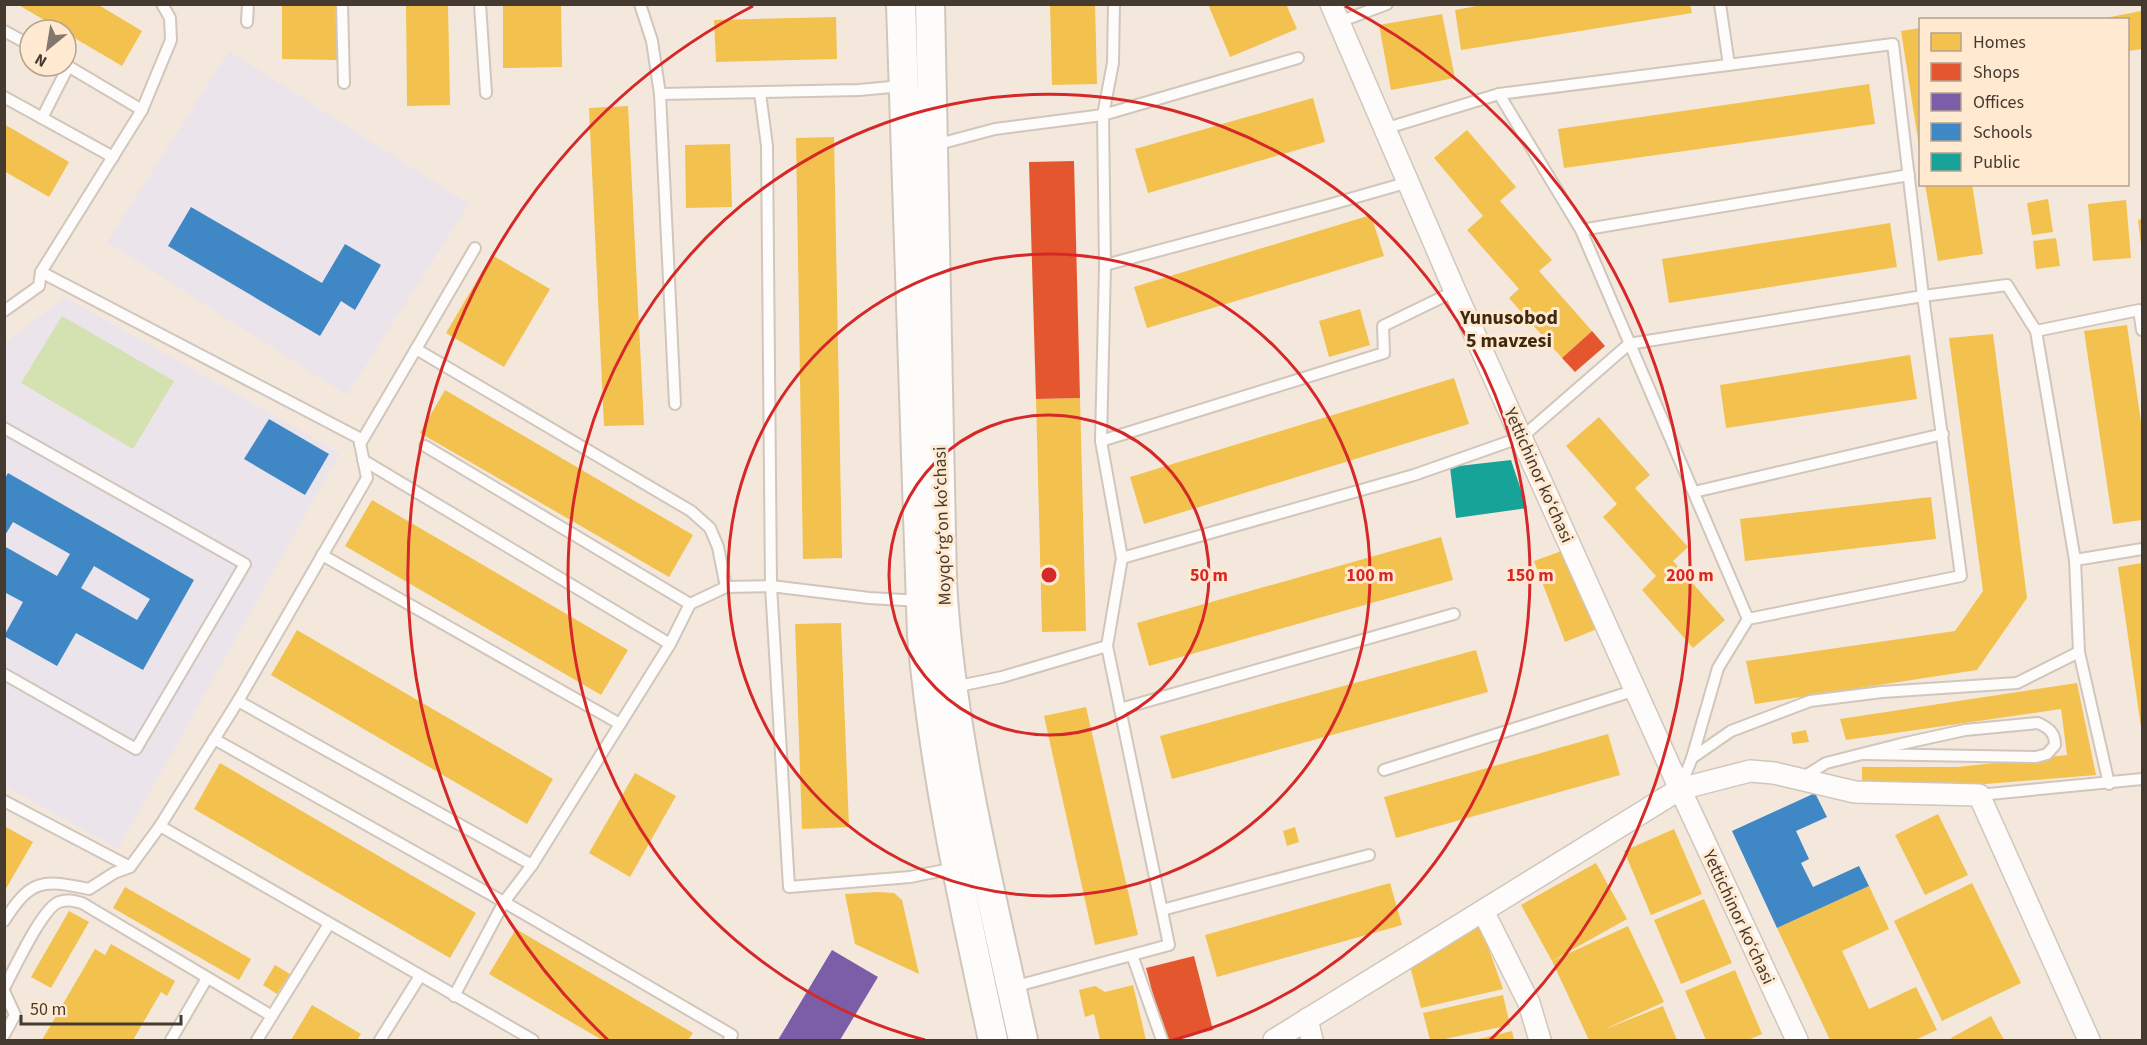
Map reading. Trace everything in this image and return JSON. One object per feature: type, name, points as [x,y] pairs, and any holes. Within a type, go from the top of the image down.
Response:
[{"type":"main road","name":"Moyqoʻrgʻon koʻchasi","points":[[901,4],[922,636],[939,776],[993,1041]]},
{"type":"main road","name":"Moyqoʻrgʻon koʻchasi","points":[[930,4],[945,635],[951,688],[979,837],[1023,1041]]},
{"type":"street","name":"Yettichinor ko‘chasi","points":[[1335,13],[1455,291],[1680,789],[1797,1041]]},
{"type":"street","points":[[1274,1041],[1680,789],[1750,771],[1774,773],[1856,792],[1979,795],[2089,1041]]},
{"type":"street","points":[[1483,911],[1529,1003],[1540,1041]]},
{"type":"street","points":[[1307,1019],[1312,1041]]},
{"type":"lane","points":[[4,311],[39,286],[41,272],[142,110],[171,40],[170,18],[162,4]]},
{"type":"lane","points":[[247,22],[248,4]]},
{"type":"lane","points":[[342,4],[344,83]]},
{"type":"lane","points":[[480,4],[486,93]]},
{"type":"lane","points":[[640,4],[652,41],[660,94],[675,404]]},
{"type":"lane","points":[[1012,987],[1169,945],[1107,646],[1122,558],[1101,441],[1105,265],[1103,116],[1113,63],[1114,4]]},
{"type":"lane","points":[[1335,13],[1388,4]]},
{"type":"lane","points":[[1720,4],[1730,65]]},
{"type":"lane","points":[[4,31],[18,39]]},
{"type":"lane","points":[[1384,129],[1499,94],[1893,44],[1960,576],[1748,619],[1718,668],[1692,758],[1680,789]]},
{"type":"lane","points":[[932,146],[995,129],[1103,116],[1298,58]]},
{"type":"lane","points":[[78,72],[142,110]]},
{"type":"lane","points":[[42,118],[61,78]]},
{"type":"lane","points":[[660,94],[760,93],[903,86]]},
{"type":"lane","points":[[760,93],[768,146],[771,586],[789,887],[910,877],[956,868]]},
{"type":"lane","points":[[1499,94],[1581,230],[1748,619]]},
{"type":"lane","points":[[4,97],[112,157]]},
{"type":"lane","points":[[1581,230],[1909,175]]},
{"type":"lane","points":[[1105,265],[1409,182]]},
{"type":"lane","points":[[360,444],[475,248]]},
{"type":"lane","points":[[41,272],[359,438],[367,478],[238,701],[160,826],[130,867],[114,873],[89,889],[81,903]]},
{"type":"lane","points":[[1122,558],[1414,475],[1522,437],[1629,344],[1923,296],[2007,285],[2036,331],[2075,560],[2079,652],[2109,784]]},
{"type":"lane","points":[[1101,441],[1384,353],[1383,326],[1455,291]]},
{"type":"lane","points":[[2036,331],[2139,310],[2142,330]]},
{"type":"lane","points":[[416,349],[691,511],[710,528],[718,547],[726,587]]},
{"type":"lane","points":[[4,428],[245,564],[136,750],[4,674]]},
{"type":"lane","points":[[1694,492],[1943,434]]},
{"type":"lane","points":[[425,446],[690,604]]},
{"type":"lane","points":[[363,460],[670,644]]},
{"type":"lane","points":[[2075,560],[2142,549]]},
{"type":"lane","points":[[322,555],[620,724]]},
{"type":"lane","points":[[454,996],[504,902],[532,865],[670,644],[690,604],[726,587],[771,586],[869,598],[921,601]]},
{"type":"lane","points":[[1120,709],[1454,614]]},
{"type":"lane","points":[[951,688],[1002,677],[1107,646]]},
{"type":"lane","points":[[1692,758],[1731,731],[1810,701],[1882,692],[2017,683],[2079,652]]},
{"type":"lane","points":[[1384,770],[1636,690]]},
{"type":"lane","points":[[238,701],[532,865]]},
{"type":"lane","points":[[1800,780],[1826,763],[1965,730],[2038,723],[2048,727],[2055,737],[2055,745],[2047,754],[2036,757],[1865,754]]},
{"type":"lane","points":[[214,739],[504,902],[732,1035],[729,1041]]},
{"type":"lane","points":[[1979,795],[2142,779]]},
{"type":"lane","points":[[4,801],[130,867]]},
{"type":"lane","points":[[160,826],[533,1041]]},
{"type":"lane","points":[[1162,910],[1370,855]]},
{"type":"lane","points":[[4,921],[19,898],[35,886],[60,882],[89,889]]},
{"type":"lane","points":[[4,1035],[15,1015],[4,989],[42,917],[56,903],[67,900],[81,903],[272,1016]]},
{"type":"lane","points":[[257,1041],[329,924]]},
{"type":"lane","points":[[1132,955],[1162,1041]]},
{"type":"lane","points":[[381,1041],[420,976]]},
{"type":"lane","points":[[171,1041],[207,978]]},
{"type":"shaded area","points":[[229,51],[469,204],[347,395],[107,242]]},
{"type":"shaded area","points":[[65,297],[340,453],[118,849],[5,786],[5,343]]},
{"type":"green space","points":[[62,316],[174,381],[133,449],[21,383]]},
{"type":"building: Homes","points":[[17,4],[97,4],[142,31],[122,66],[78,40],[78,18],[41,18]]},
{"type":"building: Homes","points":[[282,4],[337,4],[337,60],[282,59]]},
{"type":"building: Homes","points":[[503,4],[561,4],[562,67],[503,68]]},
{"type":"building: Homes","points":[[1050,4],[1095,4],[1097,84],[1052,85]]},
{"type":"building: Homes","points":[[1208,4],[1286,4],[1297,29],[1230,57]]},
{"type":"building: Homes","points":[[1487,4],[1690,4],[1692,13],[1461,50],[1455,10]]},
{"type":"building: Homes","points":[[406,5],[448,5],[450,105],[407,106]]},
{"type":"building: Homes","points":[[2141,11],[2142,49],[2129,51],[2129,18],[2105,18]]},
{"type":"building: Homes","points":[[1442,14],[1455,78],[1391,90],[1379,25]]},
{"type":"building: Homes","points":[[836,17],[837,59],[716,62],[714,20]]},
{"type":"building: Homes","points":[[1919,28],[1919,146],[1901,31]]},
{"type":"building: Homes","points":[[1869,84],[1875,124],[1564,168],[1558,129]]},
{"type":"building: Homes","points":[[1313,98],[1325,142],[1148,193],[1135,149]]},
{"type":"building: Homes","points":[[628,106],[644,425],[604,426],[589,108]]},
{"type":"building: Homes","points":[[4,124],[69,162],[49,197],[4,171]]},
{"type":"building: Homes","points":[[1467,130],[1516,187],[1500,201],[1552,260],[1539,271],[1592,331],[1562,358],[1509,298],[1519,289],[1467,230],[1483,216],[1434,158]]},
{"type":"building: Homes","points":[[834,137],[842,558],[803,559],[796,138]]},
{"type":"building: Homes","points":[[730,144],[732,207],[686,208],[685,145]]},
{"type":"building: Homes","points":[[1925,186],[1972,186],[1983,254],[1938,261]]},
{"type":"building: Homes","points":[[2048,199],[2053,232],[2032,235],[2027,203]]},
{"type":"building: Homes","points":[[2126,200],[2131,258],[2093,261],[2088,204]]},
{"type":"building: Homes","points":[[1371,215],[1384,256],[1147,328],[1134,287]]},
{"type":"building: Homes","points":[[2142,219],[2142,243],[2141,244],[2138,220]]},
{"type":"building: Homes","points":[[1890,223],[1897,267],[1669,303],[1662,259]]},
{"type":"building: Homes","points":[[2056,238],[2060,266],[2036,269],[2033,241]]},
{"type":"building: Homes","points":[[492,255],[550,289],[504,367],[446,333]]},
{"type":"building: Homes","points":[[1360,309],[1370,345],[1329,357],[1319,321]]},
{"type":"building: Homes","points":[[2127,325],[2142,429],[2142,520],[2113,524],[2084,331]]},
{"type":"building: Homes","points":[[1993,334],[2027,598],[1977,670],[1755,704],[1746,661],[1955,631],[1983,591],[1949,338]]},
{"type":"building: Homes","points":[[1910,355],[1917,399],[1726,428],[1720,385]]},
{"type":"building: Homes","points":[[1454,378],[1469,424],[1144,524],[1130,477]]},
{"type":"building: Homes","points":[[445,390],[693,535],[669,577],[420,433]]},
{"type":"building: Homes","points":[[1080,398],[1086,631],[1042,632],[1036,399]]},
{"type":"building: Homes","points":[[1599,417],[1650,475],[1635,488],[1688,547],[1673,561],[1725,620],[1693,648],[1642,590],[1656,576],[1603,517],[1617,504],[1566,446]]},
{"type":"building: Homes","points":[[1931,497],[1936,539],[1745,561],[1740,519]]},
{"type":"building: Homes","points":[[372,500],[628,650],[601,695],[345,546]]},
{"type":"building: Homes","points":[[1441,537],[1453,580],[1149,666],[1137,623]]},
{"type":"building: Homes","points":[[1567,549],[1597,629],[1565,642],[1534,561]]},
{"type":"building: Homes","points":[[2142,563],[2142,727],[2141,727],[2118,567]]},
{"type":"building: Homes","points":[[841,623],[849,827],[802,829],[795,624]]},
{"type":"building: Homes","points":[[297,630],[553,779],[527,824],[271,675]]},
{"type":"building: Homes","points":[[1476,650],[1488,692],[1172,779],[1160,736]]},
{"type":"building: Homes","points":[[2077,683],[2096,775],[1986,784],[1862,782],[1862,767],[1958,767],[2067,755],[2061,709],[1846,740],[1840,719]]},
{"type":"building: Homes","points":[[1086,707],[1138,935],[1095,945],[1044,716]]},
{"type":"building: Homes","points":[[1806,730],[1809,742],[1793,744],[1791,733]]},
{"type":"building: Homes","points":[[1608,734],[1620,775],[1396,838],[1384,797]]},
{"type":"building: Homes","points":[[220,763],[476,913],[450,958],[194,809]]},
{"type":"building: Homes","points":[[635,773],[676,796],[630,877],[589,853]]},
{"type":"building: Homes","points":[[1938,814],[1968,875],[1925,895],[1895,835]]},
{"type":"building: Homes","points":[[4,826],[33,842],[4,892]]},
{"type":"building: Homes","points":[[1295,827],[1299,842],[1287,846],[1283,831]]},
{"type":"building: Homes","points":[[1674,829],[1702,894],[1651,915],[1624,851]]},
{"type":"building: Homes","points":[[1596,863],[1627,919],[1552,961],[1521,905]]},
{"type":"building: Homes","points":[[1390,883],[1402,925],[1217,977],[1205,935]]},
{"type":"building: Homes","points":[[1972,883],[2021,983],[1942,1021],[1894,921]]},
{"type":"building: Homes","points":[[1869,886],[1889,929],[1842,951],[1869,1009],[1916,987],[1937,1030],[1915,1040],[1830,1040],[1777,928]]},
{"type":"building: Homes","points":[[125,887],[251,959],[239,980],[113,908]]},
{"type":"building: Homes","points":[[894,893],[902,900],[919,974],[855,944],[845,894]]},
{"type":"building: Homes","points":[[1704,899],[1732,963],[1681,984],[1654,920]]},
{"type":"building: Homes","points":[[69,911],[89,922],[51,988],[31,977]]},
{"type":"building: Homes","points":[[1480,924],[1503,989],[1421,1008],[1410,966]]},
{"type":"building: Homes","points":[[1628,926],[1664,1002],[1603,1030],[1663,1006],[1677,1040],[1589,1040],[1552,961]]},
{"type":"building: Homes","points":[[516,929],[693,1033],[688,1040],[602,1040],[489,974]]},
{"type":"building: Homes","points":[[111,944],[175,981],[167,996],[161,992],[133,1040],[42,1040],[95,949],[105,955]]},
{"type":"building: Homes","points":[[275,965],[290,974],[277,994],[263,985]]},
{"type":"building: Homes","points":[[1735,970],[1762,1034],[1748,1040],[1706,1040],[1685,991]]},
{"type":"building: Homes","points":[[1133,985],[1146,1040],[1100,1040],[1094,1014],[1085,1017],[1079,990],[1095,986],[1105,992]]},
{"type":"building: Homes","points":[[1503,995],[1510,1025],[1440,1040],[1430,1040],[1423,1013]]},
{"type":"building: Homes","points":[[312,1005],[361,1034],[357,1040],[291,1040]]},
{"type":"building: Homes","points":[[1991,1016],[2004,1040],[1953,1040],[1951,1038]]},
{"type":"building: Homes","points":[[1512,1031],[1514,1040],[1475,1040]]},
{"type":"building: Shops","points":[[1074,161],[1080,398],[1036,399],[1029,162]]},
{"type":"building: Shops","points":[[1592,331],[1605,346],[1575,372],[1562,358]]},
{"type":"building: Shops","points":[[1194,956],[1213,1030],[1165,1040],[1146,968]]},
{"type":"building: Offices","points":[[832,950],[878,977],[840,1040],[778,1040]]},
{"type":"building: Schools","points":[[191,207],[322,283],[345,244],[381,265],[355,310],[341,301],[320,336],[168,246]]},
{"type":"building: Schools","points":[[269,419],[329,454],[305,495],[244,459]]},
{"type":"building: Schools","points":[[8,473],[194,580],[143,670],[76,633],[57,666],[4,636],[23,602],[4,592],[4,546],[57,576],[70,554],[13,522],[4,537],[4,480]],"holes":[[[94,566],[150,599],[137,620],[81,588]]]},
{"type":"building: Schools","points":[[1815,793],[1827,817],[1796,831],[1809,859],[1801,863],[1813,887],[1859,866],[1869,886],[1777,928],[1732,831]]},
{"type":"building: Public","points":[[1511,460],[1527,508],[1456,518],[1450,467]]},
{"type":"district","name":"Yunusobod 5 mavzesi","points":[[1509,328]]}]
